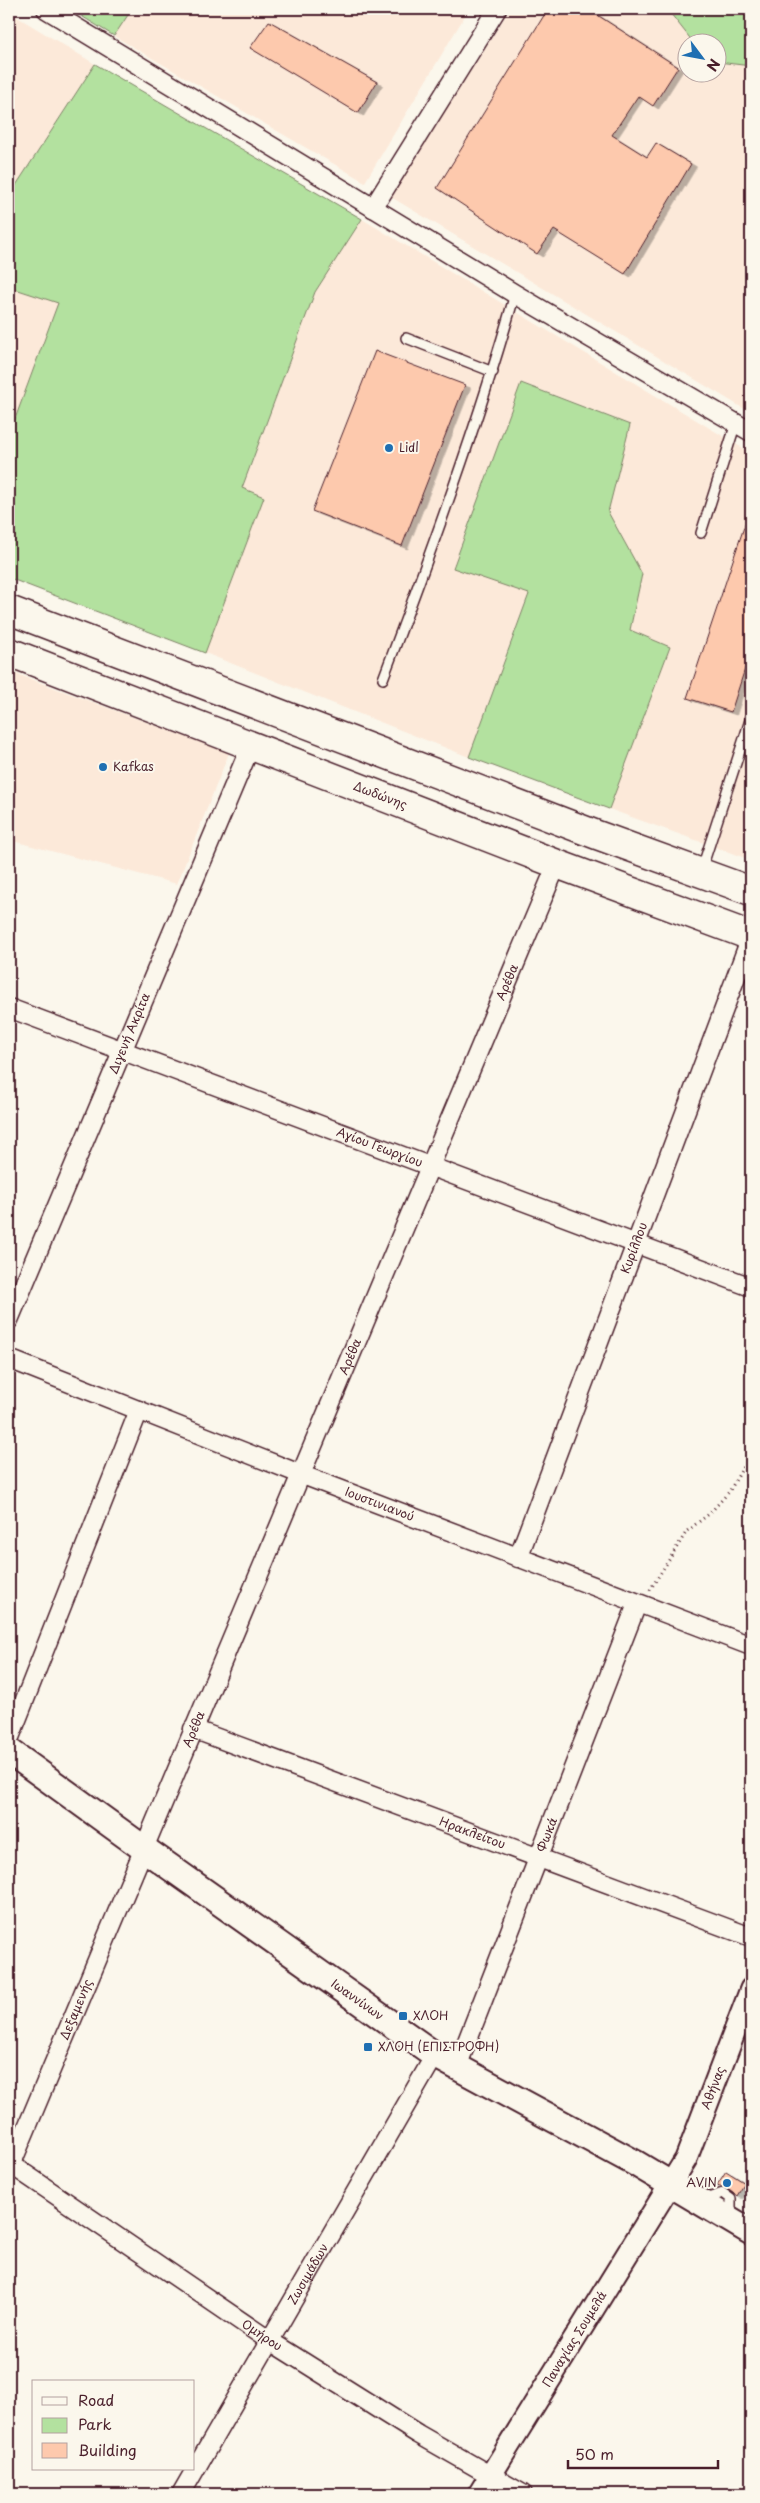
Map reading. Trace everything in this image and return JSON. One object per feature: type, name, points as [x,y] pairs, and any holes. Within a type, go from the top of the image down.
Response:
[{"type":"main road","points":[[9,610],[751,891]]},
{"type":"main road","name":"Δωδώνης","points":[[9,652],[557,864],[751,936]]},
{"type":"main road","name":"Ιωαννίνων","points":[[9,1751],[435,2055],[672,2184],[741,2226]]},
{"type":"street","points":[[46,9],[515,294],[751,432]]},
{"type":"street","points":[[373,208],[497,9]]},
{"type":"street","name":"Διγενή Ακρίτα","points":[[9,1320],[251,745]]},
{"type":"street","name":"Αρέθα","points":[[143,1848],[557,864]]},
{"type":"street","name":"Κυρίλλου","points":[[518,1558],[751,936]]},
{"type":"street","name":"Αγίου Γεωργίου","points":[[9,1008],[751,1287]]},
{"type":"street","name":"Ιουστινιανού","points":[[9,1359],[300,1474],[751,1646]]},
{"type":"street","points":[[9,1740],[139,1410]]},
{"type":"street","name":"Φωκά","points":[[457,2067],[540,1858],[637,1604]]},
{"type":"street","name":"Ηρακλείτου","points":[[193,1729],[751,1936]]},
{"type":"street","name":"Δεξαμενής","points":[[10,2166],[143,1848]]},
{"type":"street","name":"Αθήνας","points":[[672,2184],[697,2134],[751,1990]]},
{"type":"street","name":"Ζωσιμάδων","points":[[195,2470],[435,2055]]},
{"type":"street","name":"Ομήρου","points":[[10,2166],[270,2341],[377,2409],[523,2494]]},
{"type":"street","name":"Παναγίας Σουμελά","points":[[479,2494],[672,2184]]},
{"type":"street","name":"Ζωσιμάδων","points":[[181,2494],[195,2470]]},
{"type":"lane","points":[[383,679],[419,584],[493,372],[515,294]]},
{"type":"lane","points":[[406,338],[493,372]]},
{"type":"lane","points":[[701,533],[736,423]]},
{"type":"lane","points":[[701,873],[751,717]]},
{"type":"path","points":[[637,1604],[656,1583],[687,1531],[708,1514],[729,1492],[751,1453]]},
{"type":"shaded area","points":[[132,9],[469,9],[365,182],[114,36]]},
{"type":"shaded area","points":[[510,9],[667,9],[685,32],[678,32],[678,82],[728,82],[728,63],[751,66],[751,413],[391,197]]},
{"type":"shaded area","points":[[9,12],[95,64],[9,196]]},
{"type":"shaded area","points":[[362,219],[751,453],[751,860],[609,809],[670,647],[630,630],[642,574],[608,512],[630,425],[522,383],[453,567],[529,593],[469,757],[205,653],[263,498],[242,489],[315,292]]},
{"type":"shaded area","points":[[9,287],[59,303],[9,435]]},
{"type":"shaded area","points":[[9,671],[229,753],[177,884],[9,840]]},
{"type":"green space","points":[[70,9],[132,9],[114,36]]},
{"type":"green space","points":[[667,9],[751,9],[751,66],[728,63],[728,32],[685,32]]},
{"type":"green space","points":[[95,64],[362,219],[315,292],[242,488],[264,497],[205,653],[9,578],[9,435],[58,303],[9,287],[9,196]]},
{"type":"green space","points":[[521,383],[630,425],[608,512],[642,574],[630,630],[670,647],[609,809],[469,757],[529,594],[453,568]]},
{"type":"building","points":[[548,9],[588,9],[678,67],[653,106],[638,96],[612,135],[647,157],[656,143],[691,164],[625,274],[554,230],[537,254],[437,188]]},
{"type":"building","points":[[269,21],[377,82],[358,113],[250,48]]},
{"type":"building","name":"Lidl","points":[[375,351],[465,385],[402,546],[312,511]]},
{"type":"building","points":[[748,515],[751,516],[751,650],[731,712],[687,698]]},
{"type":"building","points":[[726,2171],[745,2183],[737,2196],[726,2188],[717,2185]]},
{"type":"place","name":"Lidl","points":[[389,448]]},
{"type":"place","name":"Kafkas","points":[[103,767]]},
{"type":"place","name":"ΧΛΟΗ","points":[[403,2016]]},
{"type":"place","name":"ΧΛΟΗ (ΕΠΙΣΤΡΟΦΗ)","points":[[368,2047]]},
{"type":"place","name":"AVIN","points":[[727,2183]]}]
